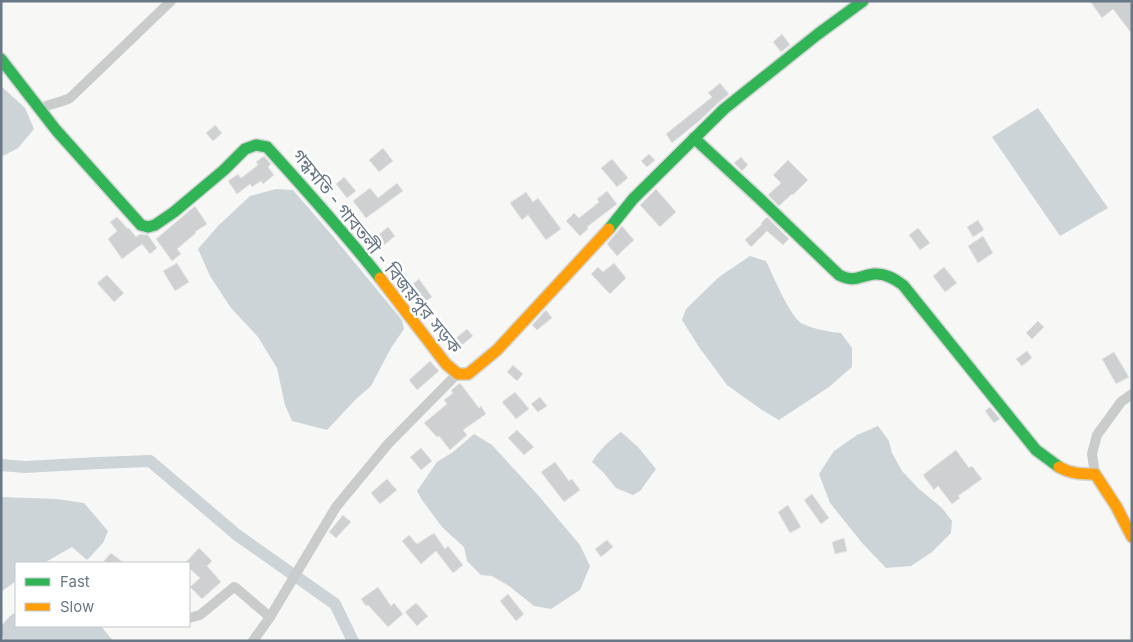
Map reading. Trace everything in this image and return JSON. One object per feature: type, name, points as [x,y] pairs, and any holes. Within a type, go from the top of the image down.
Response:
[{"type":"main road","name":"গন্ধমতি - গাবতলী - বিজয়পুর সড়ক","points":[[1,59],[56,130],[141,225],[148,227],[155,225],[174,212],[224,170],[245,149],[256,145],[267,147],[349,239],[446,364],[457,374],[463,375],[468,374],[497,350],[610,228],[633,199],[724,109],[818,34],[863,1]]},
{"type":"main road","points":[[694,138],[838,275],[847,280],[882,274],[894,278],[903,285],[1036,450],[1061,469],[1078,474],[1095,474],[1116,506],[1132,537]]},
{"type":"street","points":[[41,109],[47,105],[60,103],[70,98],[171,1]]},
{"type":"street","points":[[253,641],[270,617],[336,507],[382,451],[457,374]]},
{"type":"street","points":[[1095,474],[1092,454],[1097,435],[1121,402],[1132,394]]},
{"type":"street","points":[[190,618],[200,614],[234,586],[270,617]]},
{"type":"shaded area","points":[[1,86],[25,108],[34,129],[18,148],[1,157]]},
{"type":"shaded area","points":[[1038,108],[1108,208],[1060,236],[992,137]]},
{"type":"shaded area","points":[[276,189],[293,190],[402,320],[404,329],[391,348],[371,386],[327,430],[292,421],[285,405],[277,368],[258,337],[231,308],[210,276],[198,249],[218,226],[250,196]]},
{"type":"shaded area","points":[[750,256],[766,261],[787,305],[798,320],[812,327],[841,333],[852,348],[852,367],[829,387],[779,420],[727,385],[682,320],[686,309],[719,277]]},
{"type":"shaded area","points":[[878,426],[889,441],[892,453],[902,471],[919,489],[942,508],[952,521],[951,533],[932,552],[911,566],[886,568],[863,544],[830,503],[819,474],[834,451],[857,435]]},
{"type":"shaded area","points":[[621,432],[638,447],[656,469],[640,491],[633,495],[616,488],[592,462],[598,453]]},
{"type":"shaded area","points":[[474,434],[492,445],[537,494],[580,545],[590,566],[580,590],[551,609],[534,606],[509,586],[492,576],[481,575],[467,561],[464,547],[442,527],[417,491],[437,462],[453,452]]},
{"type":"shaded area","points":[[1,497],[57,499],[84,503],[108,531],[103,543],[87,560],[72,547],[46,562],[15,562],[15,582],[1,592]]},
{"type":"shaded area","points":[[15,613],[15,627],[102,627],[113,641],[5,641],[1,635],[1,626]]},
{"type":"building","points":[[1090,1],[1132,1],[1132,34],[1113,9],[1102,18]]},
{"type":"building","points":[[782,34],[790,45],[781,52],[773,42]]},
{"type":"building","points":[[720,83],[729,94],[672,143],[666,134],[712,97],[708,93]]},
{"type":"building","points":[[215,125],[222,133],[213,141],[206,133]]},
{"type":"building","points":[[383,148],[393,161],[379,172],[369,160]]},
{"type":"building","points":[[649,154],[655,160],[647,167],[641,161]]},
{"type":"building","points":[[264,156],[271,164],[268,167],[274,175],[263,184],[261,181],[252,187],[250,184],[237,194],[228,181],[238,174],[241,178],[258,165],[256,162]]},
{"type":"building","points":[[741,157],[748,165],[742,171],[734,163]]},
{"type":"building","points":[[612,159],[628,178],[617,187],[601,168]]},
{"type":"building","points":[[788,160],[808,180],[779,206],[768,195],[781,183],[773,175]]},
{"type":"building","points":[[344,177],[356,191],[347,198],[336,184]]},
{"type":"building","points":[[397,183],[403,191],[366,218],[353,201],[370,188],[378,198]]},
{"type":"building","points":[[656,189],[676,212],[660,227],[640,205]]},
{"type":"building","points":[[607,191],[617,204],[587,227],[588,229],[580,236],[566,221],[574,213],[579,218],[599,202],[597,199]]},
{"type":"building","points":[[526,192],[533,202],[538,198],[561,229],[546,240],[528,215],[522,220],[510,203]]},
{"type":"building","points":[[195,206],[207,224],[195,232],[177,249],[181,254],[172,261],[156,239]]},
{"type":"building","points":[[117,217],[136,237],[140,234],[148,235],[157,248],[150,254],[142,244],[122,259],[108,239],[117,231],[110,222]]},
{"type":"building","points":[[767,217],[789,239],[783,245],[767,231],[751,247],[745,240]]},
{"type":"building","points":[[978,220],[984,230],[973,237],[967,227]]},
{"type":"building","points":[[622,226],[634,240],[617,256],[607,244]]},
{"type":"building","points":[[388,227],[395,236],[384,245],[377,236]]},
{"type":"building","points":[[918,228],[930,243],[920,250],[909,235]]},
{"type":"building","points":[[983,236],[993,253],[978,263],[968,246]]},
{"type":"building","points":[[177,263],[189,282],[175,291],[163,271]]},
{"type":"building","points":[[614,263],[626,278],[610,294],[591,274],[598,267],[603,272]]},
{"type":"building","points":[[944,267],[957,283],[945,292],[933,276]]},
{"type":"building","points":[[107,275],[124,293],[114,302],[97,283]]},
{"type":"building","points":[[419,279],[432,297],[418,307],[414,297],[407,289]]},
{"type":"building","points":[[546,310],[552,318],[537,330],[532,325]]},
{"type":"building","points":[[1038,321],[1044,327],[1032,339],[1026,333]]},
{"type":"building","points":[[467,329],[473,336],[462,345],[456,338]]},
{"type":"building","points":[[1027,351],[1032,358],[1022,366],[1016,359]]},
{"type":"building","points":[[1114,352],[1129,377],[1116,384],[1102,359]]},
{"type":"building","points":[[430,361],[439,371],[417,390],[409,380]]},
{"type":"building","points":[[513,365],[523,374],[517,381],[507,372]]},
{"type":"building","points":[[460,383],[479,408],[481,406],[486,414],[463,430],[467,435],[450,450],[439,436],[437,437],[424,423],[447,404],[444,400],[453,393],[451,390]]},
{"type":"building","points":[[515,392],[529,409],[516,419],[502,402]]},
{"type":"building","points":[[540,397],[547,406],[538,412],[531,404]]},
{"type":"building","points":[[990,407],[1000,419],[994,423],[985,411]]},
{"type":"building","points":[[517,430],[534,447],[524,455],[508,438]]},
{"type":"building","points":[[421,448],[432,461],[421,470],[410,457]]},
{"type":"building","points":[[956,450],[969,468],[972,466],[982,479],[958,496],[960,498],[952,504],[938,486],[934,490],[923,475]]},
{"type":"building","points":[[555,462],[569,481],[572,479],[580,490],[564,502],[541,472]]},
{"type":"building","points":[[387,479],[397,490],[380,504],[371,493]]},
{"type":"building","points":[[812,494],[829,518],[821,524],[804,500]]},
{"type":"building","points":[[788,505],[801,527],[790,533],[778,512]]},
{"type":"building","points":[[343,515],[351,522],[336,538],[329,532]]},
{"type":"building","points":[[434,533],[445,549],[448,546],[463,565],[453,573],[436,551],[421,564],[402,541],[409,535],[417,544]]},
{"type":"building","points":[[844,538],[847,551],[835,554],[832,542]]},
{"type":"building","points":[[607,540],[613,547],[601,557],[595,549]]},
{"type":"building","points":[[199,548],[212,561],[207,566],[221,582],[202,599],[190,587],[200,578],[190,569],[190,562],[186,562]]},
{"type":"building","points":[[111,553],[123,562],[103,562]]},
{"type":"building","points":[[378,587],[391,606],[394,603],[403,614],[388,627],[361,599]]},
{"type":"building","points":[[508,594],[524,614],[516,621],[500,601]]},
{"type":"building","points":[[416,603],[428,616],[417,626],[405,612]]},
{"type":"waterway","points":[[1,465],[25,467],[150,461],[237,535],[335,604],[353,641]]},
{"type":"traffic: fast","points":[[609,229],[633,199],[724,109],[818,34],[863,1]]},
{"type":"traffic: fast","points":[[1,59],[56,130],[141,225],[148,227],[155,225],[174,212],[224,170],[245,149],[256,145],[267,147],[339,228],[380,278]]},
{"type":"traffic: fast","points":[[694,138],[839,275],[853,279],[882,274],[893,278],[903,285],[1036,450],[1059,467]]},
{"type":"traffic: slow","points":[[380,278],[446,364],[458,374],[468,374],[497,350],[609,229]]},
{"type":"traffic: slow","points":[[1059,467],[1081,474],[1095,474],[1116,506],[1132,537]]}]
